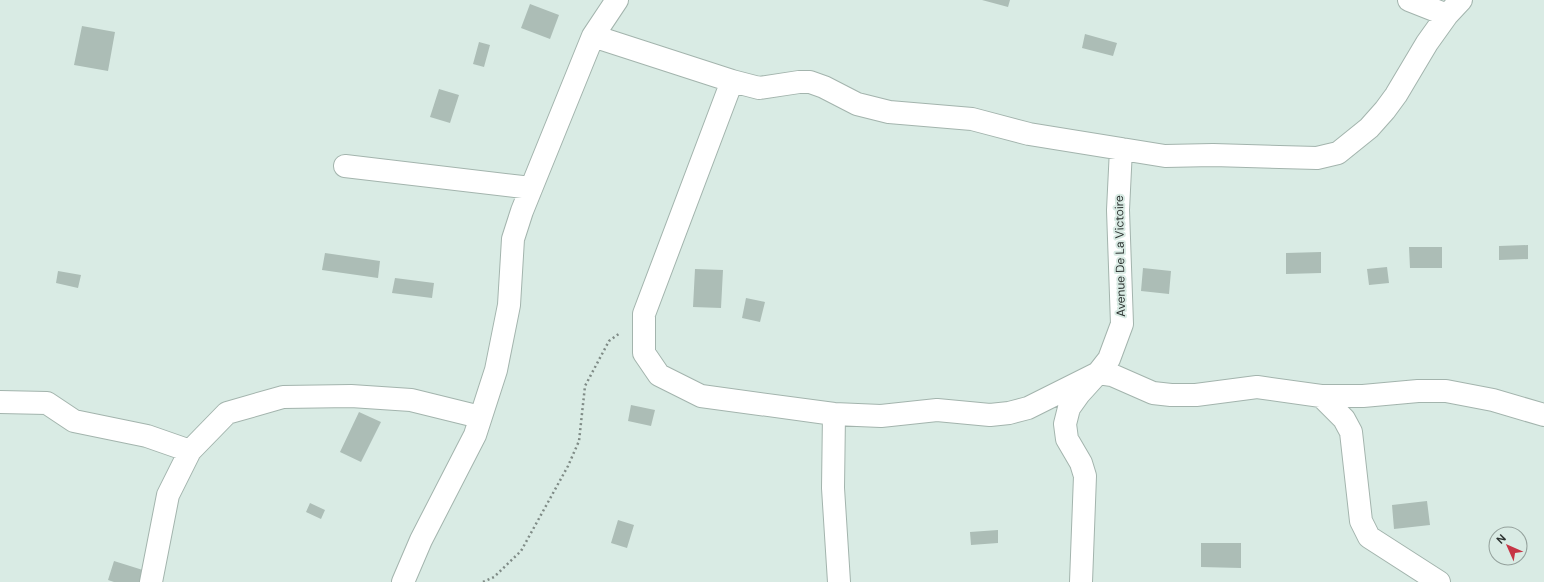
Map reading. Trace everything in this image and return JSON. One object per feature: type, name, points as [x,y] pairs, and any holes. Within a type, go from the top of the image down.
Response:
[{"type":"street","points":[[403,582],[421,540],[475,435],[496,370],[510,306],[514,239],[522,212],[593,36],[617,0]]},
{"type":"street","points":[[593,36],[732,81],[759,88],[799,82],[810,82],[824,87],[857,104],[889,112],[972,119],[1029,134],[1165,156],[1213,155],[1317,158],[1338,154],[1370,128],[1385,110],[1427,43],[1454,8],[1409,0]]},
{"type":"street","points":[[732,81],[644,314],[644,353],[659,375],[701,396],[834,414],[882,416],[937,410],[990,415],[1009,413],[1028,408],[1098,373],[1112,375],[1152,393],[1171,395],[1196,395],[1257,387],[1321,396],[1363,396],[1446,390],[1493,400],[1544,415]]},
{"type":"street","name":"Avenue De La Victoire","points":[[1082,582],[1085,476],[1076,453],[1067,439],[1065,424],[1069,408],[1072,403],[1109,359],[1122,324],[1118,210],[1121,149]]},
{"type":"street","points":[[344,166],[531,188]]},
{"type":"street","points":[[151,582],[168,495],[190,451],[227,413],[283,397],[351,396],[411,400],[480,417]]},
{"type":"street","points":[[1321,396],[1344,419],[1351,432],[1361,521],[1369,537],[1439,582]]},
{"type":"street","points":[[0,402],[47,403],[74,421],[146,436],[190,451]]},
{"type":"street","points":[[834,414],[833,488],[839,582]]},
{"type":"path","points":[[483,582],[494,577],[520,551],[568,466],[580,441],[585,386],[609,341],[644,314]]},
{"type":"building","points":[[982,0],[1010,0],[1008,7]]},
{"type":"building","points":[[530,4],[559,15],[550,39],[521,28]]},
{"type":"building","points":[[82,26],[115,32],[108,71],[74,65]]},
{"type":"building","points":[[1085,34],[1117,43],[1113,56],[1082,48]]},
{"type":"building","points":[[479,42],[490,45],[484,67],[473,64]]},
{"type":"building","points":[[439,89],[459,95],[450,123],[430,117]]},
{"type":"building","points":[[1528,245],[1528,259],[1499,260],[1499,246]]},
{"type":"building","points":[[1409,247],[1442,247],[1442,268],[1410,268]]},
{"type":"building","points":[[1321,252],[1321,273],[1286,274],[1286,253]]},
{"type":"building","points":[[325,253],[380,261],[378,278],[322,270]]},
{"type":"building","points":[[1387,267],[1389,283],[1369,285],[1367,269]]},
{"type":"building","points":[[1143,268],[1171,271],[1169,294],[1141,291]]},
{"type":"building","points":[[695,269],[723,270],[721,308],[693,307]]},
{"type":"building","points":[[58,271],[81,275],[78,288],[56,283]]},
{"type":"building","points":[[395,278],[434,283],[432,298],[392,293]]},
{"type":"building","points":[[746,298],[765,302],[760,322],[742,318]]},
{"type":"building","points":[[631,405],[655,410],[651,426],[628,421]]},
{"type":"building","points":[[359,412],[381,422],[361,462],[340,452]]},
{"type":"building","points":[[1427,501],[1430,525],[1394,529],[1392,505]]},
{"type":"building","points":[[310,503],[325,510],[321,519],[306,512]]},
{"type":"building","points":[[618,520],[634,525],[627,548],[611,543]]},
{"type":"building","points":[[998,530],[998,543],[971,545],[970,532]]},
{"type":"building","points":[[1201,543],[1241,543],[1241,568],[1201,567]]},
{"type":"building","points":[[114,561],[146,571],[142,582],[114,582],[108,580]]}]
